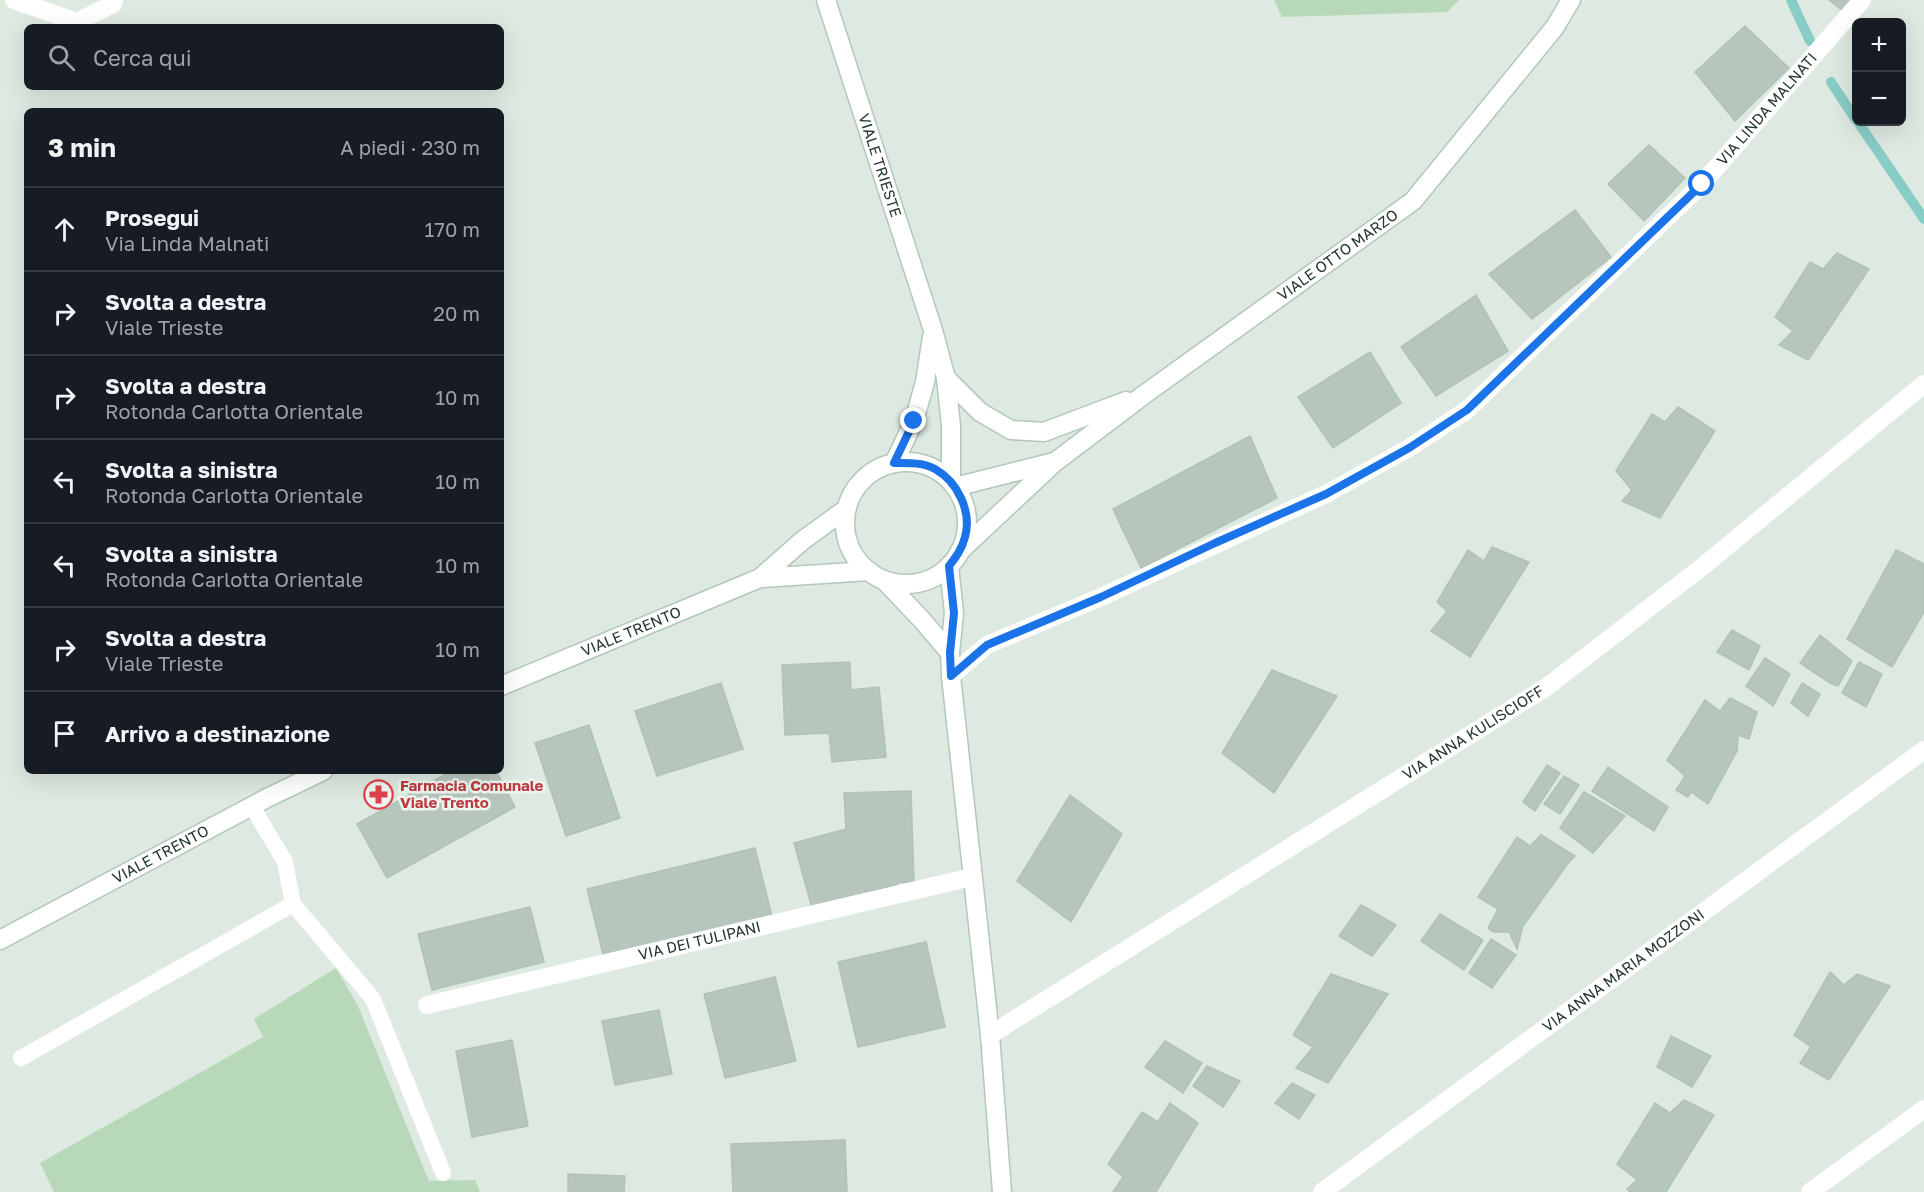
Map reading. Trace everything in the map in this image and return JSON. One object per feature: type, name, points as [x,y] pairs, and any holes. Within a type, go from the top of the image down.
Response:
[{"type":"street","points":[[14,0],[77,22],[113,4],[114,0]]},
{"type":"street","name":"VIALE TRIESTE","points":[[826,0],[933,330],[946,378],[951,426],[953,485]]},
{"type":"street","name":"VIALE OTTO MARZO","points":[[954,559],[1055,462],[1145,394],[1413,201],[1555,27],[1572,0]]},
{"type":"street","name":"VIA LINDA MALNATI","points":[[951,676],[987,645],[1101,597],[1326,494],[1409,448],[1467,410],[1702,184],[1862,0]]},
{"type":"street","name":"VIALE TRIESTE","points":[[894,463],[914,421],[925,382],[933,330]]},
{"type":"street","points":[[946,378],[980,412],[1011,430],[1044,432],[1145,394]]},
{"type":"street","name":"VIA ANNA KULISCIOFF","points":[[990,1035],[1548,686],[1702,567],[1924,384]]},
{"type":"street","name":"VIALE OTTO MARZO","points":[[953,485],[1055,462]]},
{"type":"street","points":[[876,576],[901,584],[919,582],[935,576],[954,559],[965,536],[966,519],[963,502],[953,485],[935,469],[915,463],[894,463],[877,469],[863,479],[852,493],[844,522],[852,551],[859,562],[922,620],[950,653]]},
{"type":"street","name":"VIALE TRENTO","points":[[504,685],[760,578],[846,509]]},
{"type":"street","points":[[954,559],[951,676],[990,1035],[1002,1192]]},
{"type":"street","name":"VIALE TRENTO","points":[[760,578],[876,576]]},
{"type":"street","name":"VIA ANNA MARIA MOZZONI","points":[[1322,1192],[1924,750]]},
{"type":"street","name":"VIALE TRENTO","points":[[0,940],[317,774]]},
{"type":"street","name":"VIA DEI TULIPANI","points":[[427,1005],[972,877]]},
{"type":"street","points":[[1810,1192],[1924,1109]]},
{"type":"lane","points":[[252,806],[285,862],[293,904],[373,999],[443,1173]]},
{"type":"lane","points":[[21,1058],[293,904]]},
{"type":"green space","points":[[1274,0],[1459,0],[1447,12],[1282,17]]},
{"type":"green space","points":[[336,968],[358,1006],[429,1181],[475,1180],[480,1192],[54,1192],[40,1163],[263,1037],[254,1019]]},
{"type":"building","points":[[1829,0],[1852,0],[1843,11]]},
{"type":"building","points":[[1745,26],[1789,68],[1735,121],[1695,72]]},
{"type":"building","points":[[1649,145],[1685,178],[1644,221],[1608,184]]},
{"type":"building","points":[[1575,210],[1611,257],[1532,319],[1489,274]]},
{"type":"building","points":[[1837,253],[1869,269],[1808,360],[1779,345],[1793,331],[1775,317],[1810,262],[1823,269]]},
{"type":"building","points":[[1476,295],[1508,351],[1436,396],[1401,347]]},
{"type":"building","points":[[1370,352],[1401,403],[1333,448],[1298,397]]},
{"type":"building","points":[[1678,407],[1715,431],[1660,518],[1622,501],[1632,490],[1616,471],[1652,414],[1665,422]]},
{"type":"building","points":[[1250,436],[1277,498],[1141,568],[1113,509]]},
{"type":"building","points":[[1492,547],[1529,562],[1470,657],[1431,631],[1447,611],[1437,602],[1468,550],[1484,561]]},
{"type":"building","points":[[1896,550],[1924,564],[1924,612],[1892,667],[1847,639]]},
{"type":"building","points":[[1732,630],[1760,646],[1749,670],[1717,652]]},
{"type":"building","points":[[1820,635],[1852,661],[1838,686],[1800,663]]},
{"type":"building","points":[[1765,658],[1790,674],[1773,706],[1746,686]]},
{"type":"building","points":[[850,662],[851,690],[879,687],[886,757],[832,762],[829,733],[785,735],[782,665]]},
{"type":"building","points":[[1859,662],[1882,674],[1866,707],[1842,693]]},
{"type":"building","points":[[1272,670],[1337,696],[1274,793],[1222,753]]},
{"type":"building","points":[[721,683],[743,749],[657,776],[635,711]]},
{"type":"building","points":[[1802,683],[1820,694],[1808,716],[1791,703]]},
{"type":"building","points":[[1730,698],[1757,712],[1749,739],[1738,735],[1737,751],[1708,804],[1691,792],[1688,797],[1676,790],[1685,776],[1667,760],[1705,700],[1720,711]]},
{"type":"building","points":[[589,725],[620,818],[566,836],[535,743]]},
{"type":"building","points":[[1547,765],[1560,773],[1535,811],[1523,802]]},
{"type":"building","points":[[1608,767],[1668,807],[1654,831],[1592,791]]},
{"type":"building","points":[[446,774],[498,774],[515,807],[387,878],[357,824]]},
{"type":"building","points":[[1564,776],[1579,785],[1560,814],[1544,804]]},
{"type":"building","points":[[911,791],[914,882],[897,883],[897,885],[812,908],[794,843],[846,829],[844,793]]},
{"type":"building","points":[[1584,792],[1625,816],[1593,853],[1560,828]]},
{"type":"building","points":[[1070,795],[1122,834],[1071,922],[1017,881]]},
{"type":"building","points":[[1541,835],[1575,856],[1523,926],[1517,949],[1509,932],[1493,932],[1488,928],[1498,909],[1478,897],[1517,837],[1530,846]]},
{"type":"building","points":[[755,848],[772,916],[604,958],[587,889]]},
{"type":"building","points":[[1361,905],[1396,925],[1372,956],[1339,936]]},
{"type":"building","points":[[530,907],[544,962],[432,990],[418,934]]},
{"type":"building","points":[[1440,914],[1483,940],[1464,970],[1421,941]]},
{"type":"building","points":[[1491,939],[1516,955],[1492,988],[1469,973]]},
{"type":"building","points":[[926,942],[945,1027],[858,1047],[838,962]]},
{"type":"building","points":[[1830,972],[1844,985],[1857,974],[1890,986],[1829,1080],[1800,1063],[1811,1047],[1794,1035]]},
{"type":"building","points":[[1331,974],[1388,994],[1328,1083],[1296,1068],[1313,1047],[1293,1035]]},
{"type":"building","points":[[775,977],[796,1061],[725,1078],[704,994]]},
{"type":"building","points":[[659,1010],[672,1074],[615,1085],[602,1021]]},
{"type":"building","points":[[1671,1036],[1711,1056],[1692,1087],[1657,1067]]},
{"type":"building","points":[[512,1040],[528,1126],[472,1137],[456,1051]]},
{"type":"building","points":[[1165,1041],[1202,1063],[1183,1093],[1145,1067]]},
{"type":"building","points":[[1207,1066],[1240,1081],[1223,1107],[1193,1086]]},
{"type":"building","points":[[1292,1083],[1315,1095],[1299,1119],[1275,1103]]},
{"type":"building","points":[[1684,1100],[1714,1115],[1666,1192],[1630,1192],[1627,1189],[1637,1180],[1617,1164],[1655,1103],[1670,1113]]},
{"type":"building","points":[[1170,1103],[1198,1123],[1156,1192],[1113,1192],[1123,1177],[1108,1164],[1142,1112],[1158,1122]]},
{"type":"building","points":[[845,1140],[847,1192],[733,1192],[731,1144]]},
{"type":"building","points":[[568,1174],[625,1176],[624,1192],[568,1192]]},
{"type":"waterway","points":[[1791,0],[1810,41]]},
{"type":"waterway","points":[[1831,82],[1852,114]]},
{"type":"waterway","points":[[1861,126],[1924,219]]},
{"type":"place","name":"Farmacia Comunale Viale Trento","points":[[379,795]]},
{"type":"route","points":[[914,421],[894,463],[915,463],[935,469],[955,487],[963,502],[966,519],[965,536],[959,552],[949,566],[954,613],[950,653],[951,676],[987,645],[1101,597],[1326,494],[1409,448],[1467,410],[1702,184]]}]
